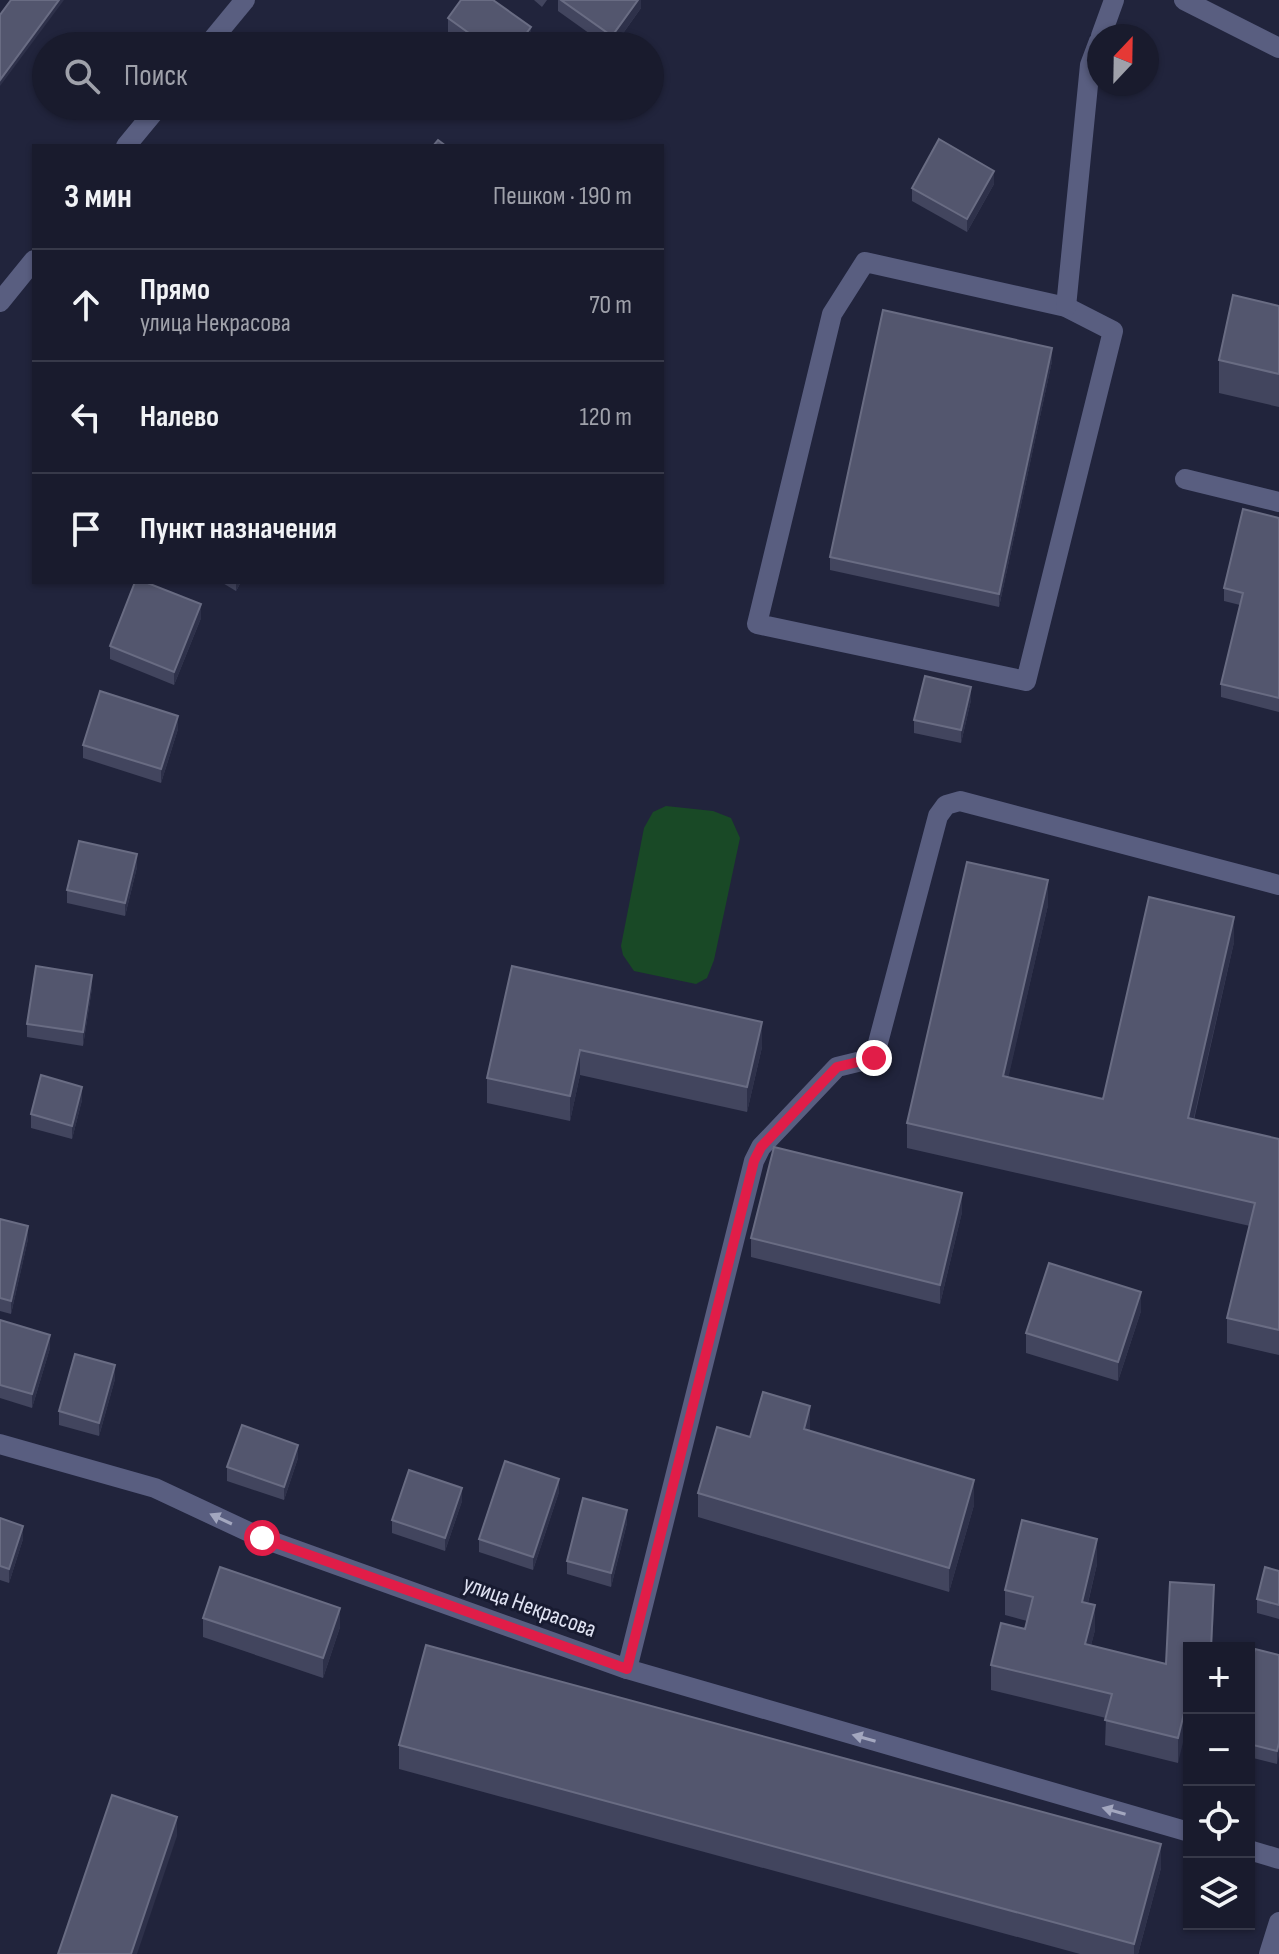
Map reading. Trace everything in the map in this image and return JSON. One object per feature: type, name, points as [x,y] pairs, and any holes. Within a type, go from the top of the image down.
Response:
[{"type":"street","points":[[219,32],[245,0]]},
{"type":"street","points":[[1105,24],[1114,0]]},
{"type":"street","points":[[1184,0],[1214,8],[1279,48]]},
{"type":"street","points":[[1066,307],[1087,95]]},
{"type":"street","points":[[128,144],[147,120]]},
{"type":"street","points":[[0,302],[32,262]]},
{"type":"street","points":[[865,262],[1066,307],[1113,331],[1026,681],[757,624],[832,314],[865,262]]},
{"type":"street","points":[[1185,479],[1279,502]]},
{"type":"street","points":[[627,1669],[754,1161],[761,1147],[837,1067],[874,1058],[938,816],[946,805],[960,801],[1279,885]]},
{"type":"street","name":"улица Некрасова","points":[[0,1444],[155,1488],[262,1538],[627,1669],[1183,1830]]},
{"type":"street","points":[[1255,1852],[1279,1859]]},
{"type":"street","points":[[1269,1954],[1279,1922]]},
{"type":"green space","points":[[666,806],[713,811],[731,818],[740,838],[714,960],[707,978],[696,984],[634,971],[621,946],[644,828],[653,812]]},
{"type":"building","points":[[11,0],[59,0],[35,32],[32,32],[32,37],[0,80],[0,15]]},
{"type":"building","points":[[461,0],[493,0],[531,27],[527,32],[468,32],[448,18]]},
{"type":"building","points":[[561,0],[638,0],[615,32],[606,32]]},
{"type":"building","points":[[939,139],[994,171],[967,219],[912,188]]},
{"type":"building","points":[[1233,295],[1279,306],[1279,374],[1219,360]]},
{"type":"building","points":[[883,310],[1052,348],[999,594],[830,557]]},
{"type":"building","points":[[1243,509],[1279,518],[1279,698],[1221,684],[1243,593],[1224,588]]},
{"type":"building","points":[[134,584],[150,584],[201,604],[174,672],[110,646]]},
{"type":"building","points":[[925,676],[971,687],[961,730],[914,720]]},
{"type":"building","points":[[100,691],[178,716],[161,769],[83,745]]},
{"type":"building","points":[[79,841],[137,854],[125,903],[67,890]]},
{"type":"building","points":[[967,862],[1048,880],[1003,1076],[1103,1099],[1149,897],[1234,917],[1188,1118],[1279,1139],[1279,1330],[1227,1318],[1255,1203],[907,1123]]},
{"type":"building","points":[[36,966],[92,975],[83,1032],[27,1024]]},
{"type":"building","points":[[512,966],[762,1022],[747,1087],[580,1050],[570,1096],[487,1078]]},
{"type":"building","points":[[41,1075],[82,1087],[72,1126],[31,1114]]},
{"type":"building","points":[[774,1147],[962,1193],[940,1285],[751,1238]]},
{"type":"building","points":[[0,1219],[28,1226],[11,1301],[0,1298]]},
{"type":"building","points":[[1049,1263],[1141,1292],[1118,1362],[1026,1333]]},
{"type":"building","points":[[0,1320],[50,1335],[32,1394],[0,1385]]},
{"type":"building","points":[[75,1354],[115,1365],[99,1423],[59,1411]]},
{"type":"building","points":[[763,1392],[810,1406],[804,1429],[974,1480],[949,1568],[698,1493],[717,1427],[750,1437]]},
{"type":"building","points":[[242,1425],[298,1445],[284,1487],[227,1467]]},
{"type":"building","points":[[505,1461],[559,1479],[533,1557],[479,1539]]},
{"type":"building","points":[[409,1470],[462,1488],[445,1538],[392,1520]]},
{"type":"building","points":[[583,1498],[627,1510],[611,1573],[567,1561]]},
{"type":"building","points":[[0,1518],[23,1526],[9,1569],[0,1566]]},
{"type":"building","points":[[1022,1520],[1097,1539],[1082,1602],[1095,1605],[1085,1644],[1166,1664],[1170,1582],[1214,1585],[1211,1642],[1183,1642],[1183,1718],[1178,1738],[1105,1720],[1112,1694],[991,1665],[1001,1623],[1025,1629],[1033,1597],[1005,1590]]},
{"type":"building","points":[[220,1567],[340,1608],[323,1658],[203,1618]]},
{"type":"building","points":[[1265,1567],[1279,1571],[1279,1605],[1257,1599]]},
{"type":"building","points":[[426,1645],[1161,1844],[1134,1944],[399,1745]]},
{"type":"building","points":[[1255,1649],[1279,1655],[1277,1751],[1255,1746]]},
{"type":"building","points":[[112,1795],[177,1817],[131,1954],[58,1954]]},
{"type":"route","points":[[262,1538],[627,1669],[754,1161],[761,1147],[837,1067],[874,1058]]}]
